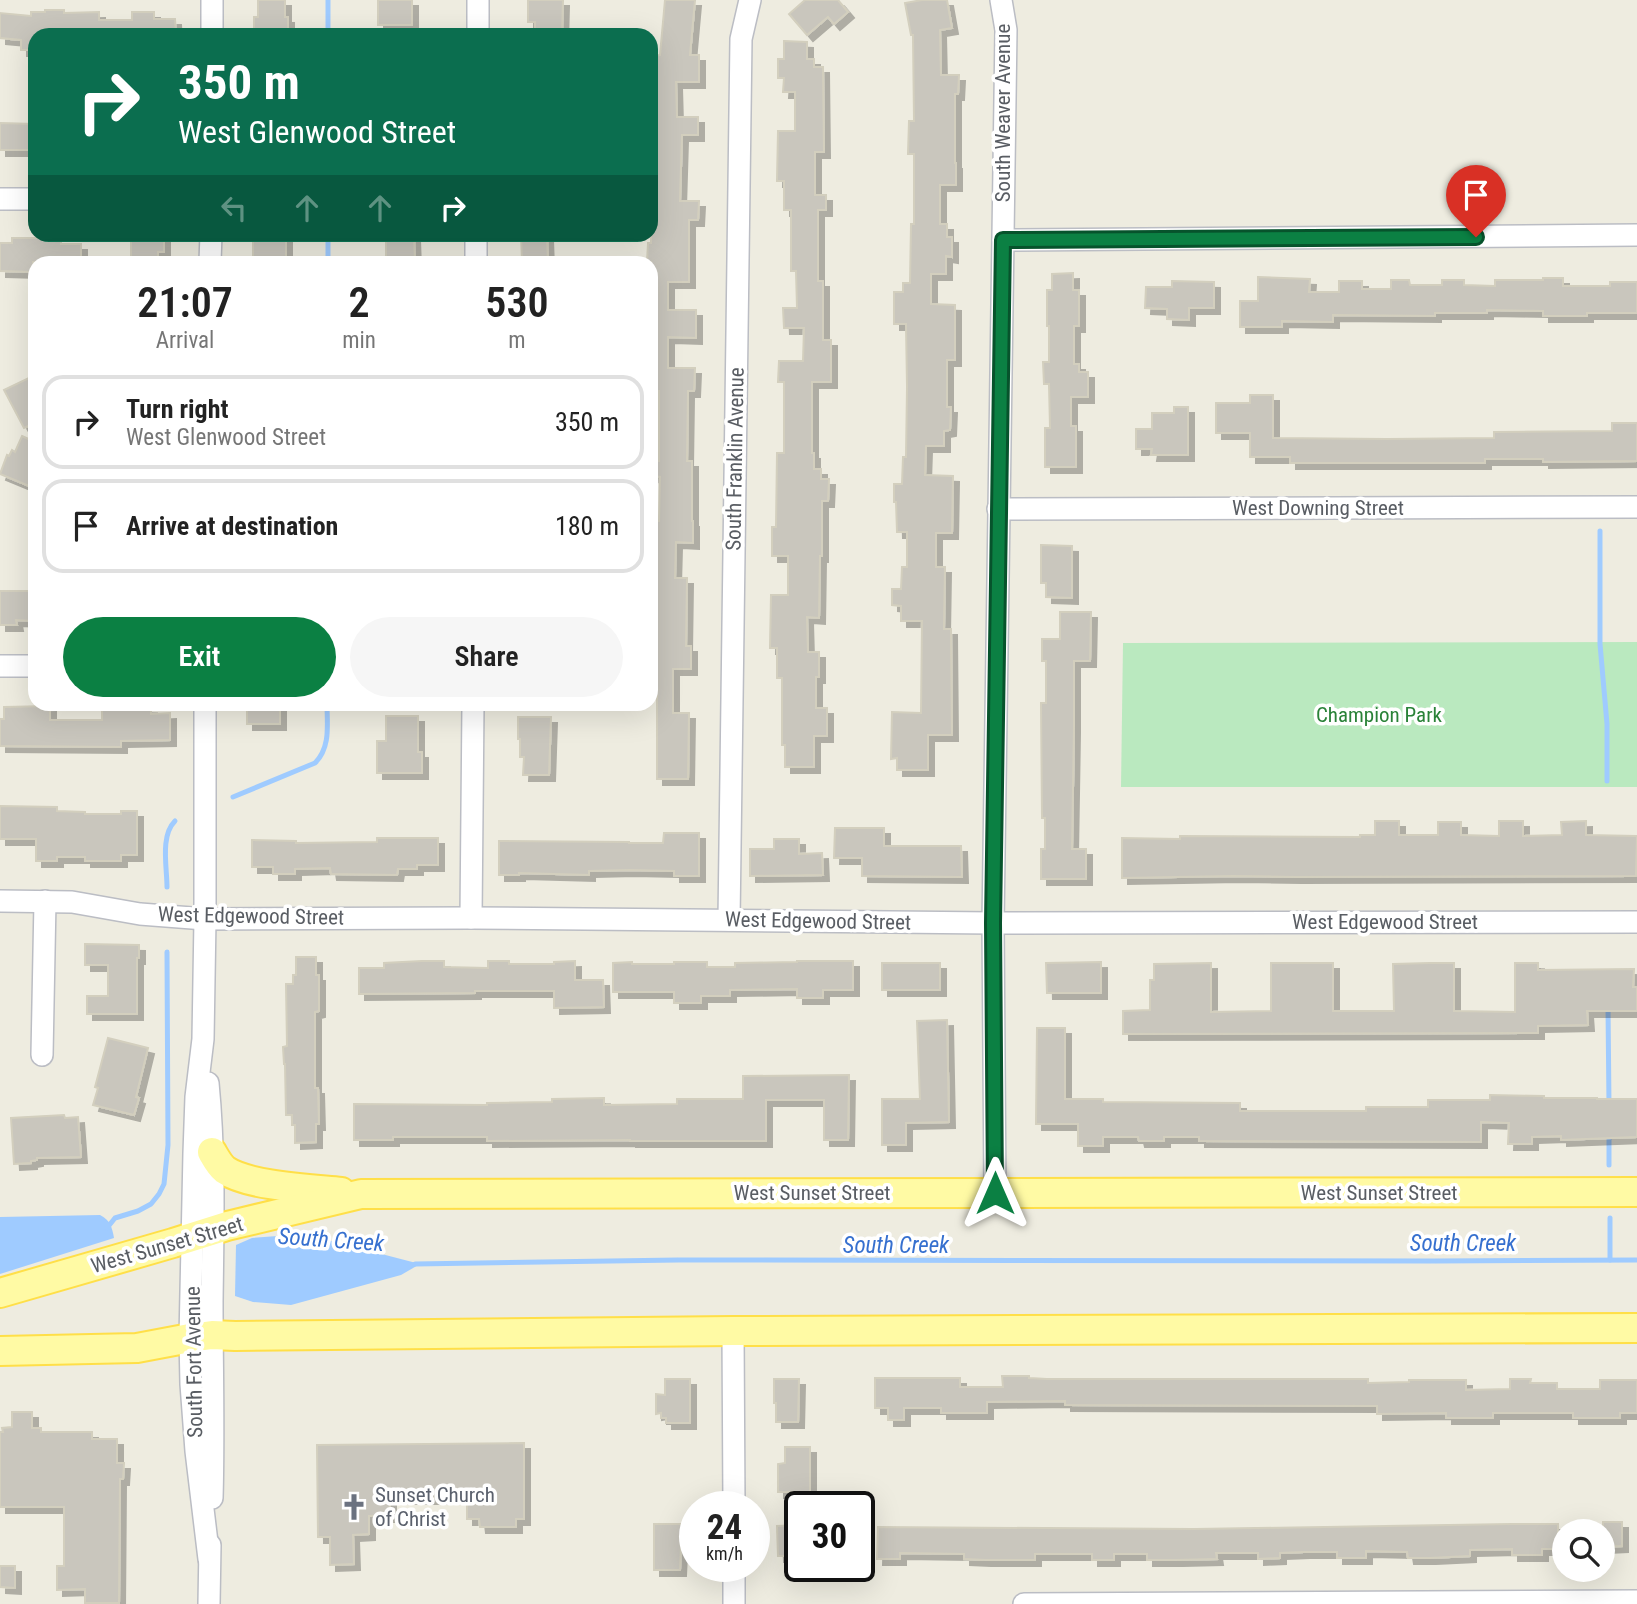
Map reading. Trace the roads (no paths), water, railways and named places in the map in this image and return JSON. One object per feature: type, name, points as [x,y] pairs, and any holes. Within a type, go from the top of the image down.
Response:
[{"type":"main road","points":[[212,1152],[225,1170],[251,1180],[361,1194]]},
{"type":"main road","name":"West Sunset Street","points":[[0,1293],[202,1234],[361,1194],[1637,1192]]},
{"type":"main road","points":[[0,1351],[136,1348],[201,1336],[1637,1328]]},
{"type":"street","points":[[212,0],[212,28]]},
{"type":"street","points":[[478,0],[478,28]]},
{"type":"street","name":"South Franklin Avenue","points":[[729,920],[741,39],[750,0]]},
{"type":"street","name":"South Weaver Avenue","points":[[995,1193],[993,923],[1006,30],[1001,0]]},
{"type":"street","points":[[0,199],[28,199]]},
{"type":"street","points":[[1003,240],[1637,235]]},
{"type":"street","name":"West Downing Street","points":[[998,509],[1637,507]]},
{"type":"street","points":[[0,666],[28,666]]},
{"type":"street","name":"South Fort Avenue","points":[[205,711],[203,1039],[196,1097],[202,1234],[201,1336],[191,1384],[209,1559],[209,1604]]},
{"type":"street","points":[[471,918],[473,711]]},
{"type":"street","name":"West Edgewood Street","points":[[0,901],[72,902],[140,914],[205,919],[471,918],[993,923],[1637,922]]},
{"type":"street","points":[[42,1055],[45,901]]},
{"type":"street","name":"South Fort Avenue","points":[[202,1234],[212,1152],[211,1110],[203,1039]]},
{"type":"street","points":[[733,1331],[734,1491]]},
{"type":"street","points":[[734,1582],[734,1604]]},
{"type":"street","points":[[1024,1604],[1637,1601]]},
{"type":"water","points":[[100,1215],[110,1224],[114,1238],[0,1274],[0,1217]]},
{"type":"water","points":[[291,1235],[324,1239],[420,1264],[401,1275],[291,1305],[253,1302],[235,1296],[236,1245],[252,1238]]},
{"type":"waterway","points":[[328,0],[328,28]]},
{"type":"waterway","points":[[328,242],[328,256]]},
{"type":"waterway","points":[[1600,531],[1600,644],[1607,724],[1607,781]]},
{"type":"waterway","points":[[233,797],[315,763],[326,743],[327,711]]},
{"type":"waterway","points":[[167,887],[166,843],[170,827],[175,821]]},
{"type":"waterway","points":[[107,1228],[115,1218],[151,1204],[164,1184],[168,1145],[167,952]]},
{"type":"waterway","points":[[1608,1007],[1609,1105]]},
{"type":"waterway","points":[[1609,1133],[1609,1165]]},
{"type":"waterway","points":[[1610,1218],[1610,1260]]},
{"type":"waterway","name":"South Creek","points":[[415,1264],[678,1260],[1637,1260]]},
{"type":"place","name":"Sunset Church of Christ","points":[[354,1507]]},
{"type":"park label","name":"Champion Park","points":[[1379,715]]}]
